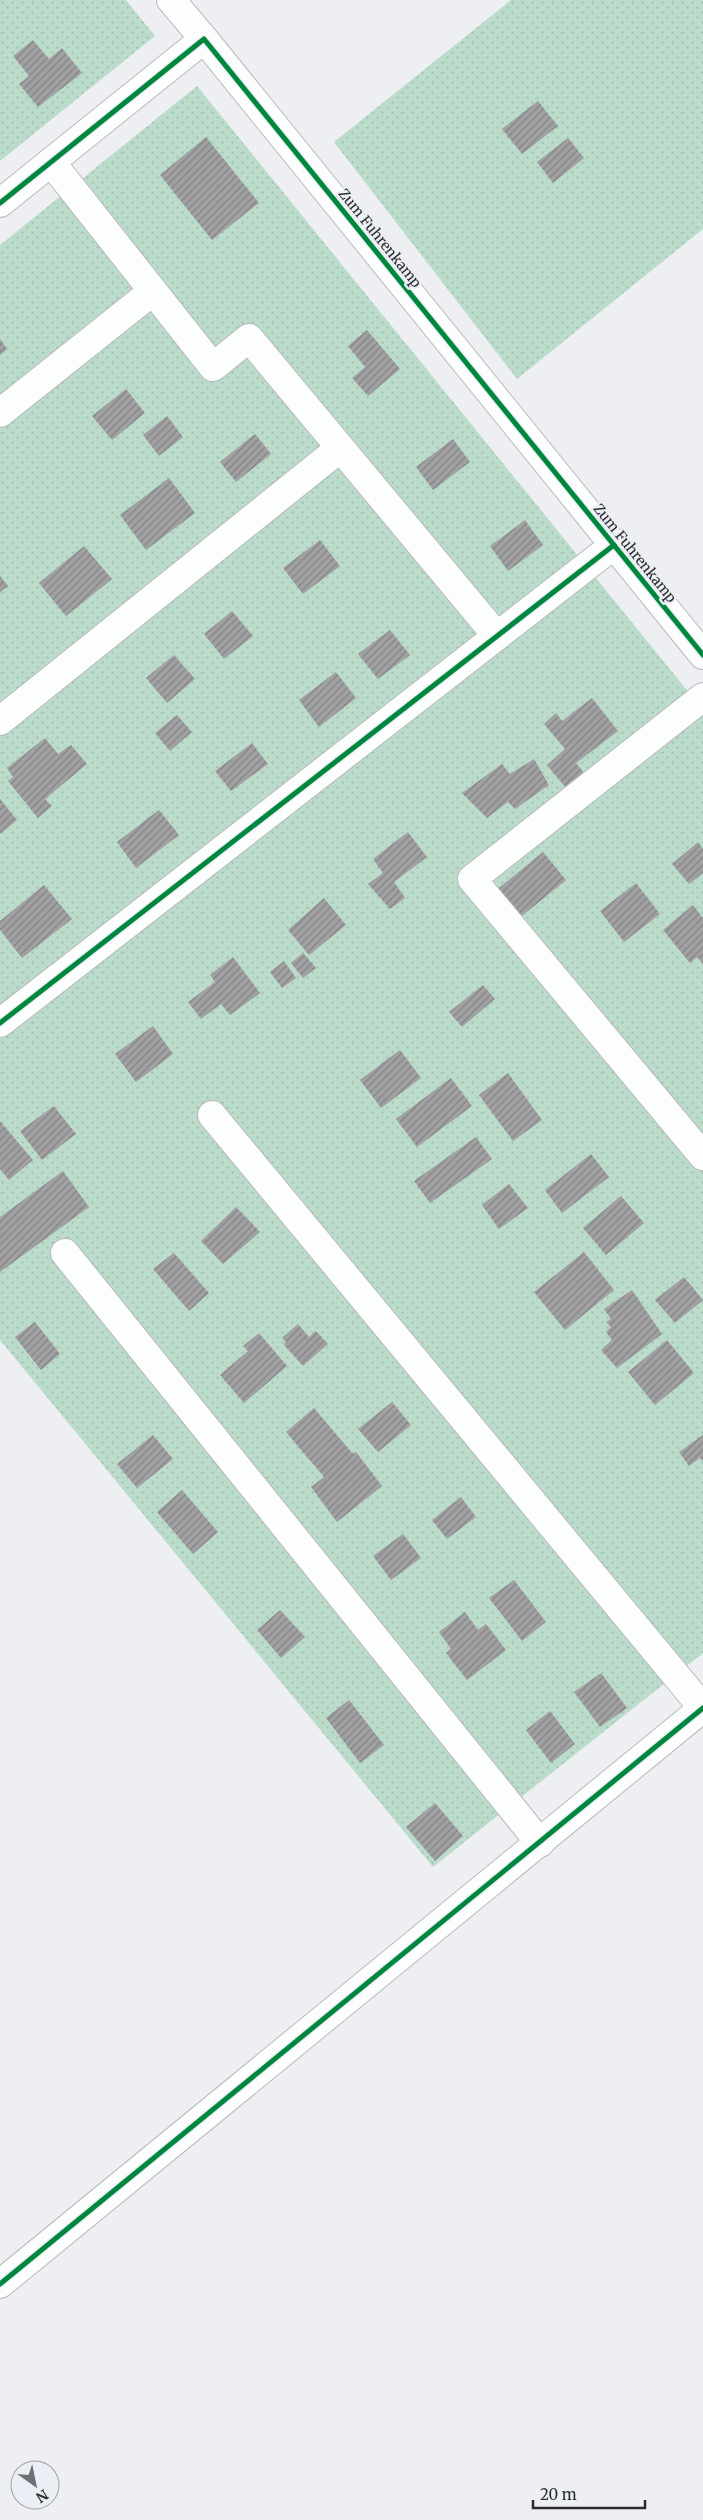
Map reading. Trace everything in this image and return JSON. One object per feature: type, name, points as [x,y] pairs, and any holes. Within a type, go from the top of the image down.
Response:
[{"type":"street","name":"Zum Fuhrenkamp","points":[[171,0],[703,654]]},
{"type":"street","points":[[0,203],[204,39]]},
{"type":"street","points":[[51,162],[213,367],[249,338],[496,636]]},
{"type":"street","points":[[0,413],[152,291]]},
{"type":"street","points":[[0,721],[340,449]]},
{"type":"street","points":[[0,1023],[614,545]]},
{"type":"street","points":[[703,697],[472,879],[703,1156]]},
{"type":"street","points":[[0,2284],[703,1708],[212,1115]]},
{"type":"street","points":[[65,1253],[540,1843]]},
{"type":"green space","points":[[0,0],[126,0],[155,36],[0,161]]},
{"type":"green space","points":[[511,0],[703,0],[703,229],[517,379],[334,142]]},
{"type":"green space","points":[[197,86],[703,710],[703,1653],[433,1867],[0,1340],[0,245]]},
{"type":"building","points":[[33,40],[49,59],[62,48],[82,73],[38,107],[19,84],[29,76],[13,56]]},
{"type":"building","points":[[538,101],[558,126],[522,154],[502,129]]},
{"type":"building","points":[[206,137],[259,203],[212,240],[160,175]]},
{"type":"building","points":[[568,138],[584,158],[553,183],[537,162]]},
{"type":"building","points":[[367,330],[400,369],[368,396],[352,378],[365,367],[348,346]]},
{"type":"building","points":[[0,339],[7,349],[0,355]]},
{"type":"building","points":[[126,389],[145,413],[112,440],[92,416]]},
{"type":"building","points":[[167,416],[183,437],[159,456],[143,435]]},
{"type":"building","points":[[255,434],[271,454],[236,482],[220,462]]},
{"type":"building","points":[[453,439],[470,462],[433,490],[416,467]]},
{"type":"building","points":[[169,478],[195,513],[146,550],[120,515]]},
{"type":"building","points":[[525,520],[543,545],[508,571],[490,546]]},
{"type":"building","points":[[320,540],[340,566],[303,594],[283,568]]},
{"type":"building","points":[[84,546],[112,579],[66,616],[39,583]]},
{"type":"building","points":[[0,576],[8,586],[0,592]]},
{"type":"building","points":[[232,611],[253,636],[224,659],[204,634]]},
{"type":"building","points":[[390,630],[410,655],[378,679],[358,654]]},
{"type":"building","points":[[174,655],[195,679],[167,703],[146,678]]},
{"type":"building","points":[[336,672],[356,698],[319,727],[299,700]]},
{"type":"building","points":[[592,698],[618,731],[576,763],[585,774],[567,789],[547,765],[565,749],[544,724],[556,713],[562,721]]},
{"type":"building","points":[[177,715],[192,732],[170,751],[155,733]]},
{"type":"building","points":[[45,738],[58,754],[71,745],[87,764],[45,799],[52,806],[38,818],[8,781],[13,777],[7,768]]},
{"type":"building","points":[[252,743],[268,764],[231,791],[215,771]]},
{"type":"building","points":[[534,759],[549,785],[515,809],[508,802],[487,818],[462,793],[502,764],[510,774]]},
{"type":"building","points":[[0,799],[17,820],[0,834]]},
{"type":"building","points":[[159,810],[179,835],[136,868],[117,842]]},
{"type":"building","points":[[408,832],[427,857],[394,882],[405,898],[390,909],[368,884],[383,873],[373,859]]},
{"type":"building","points":[[698,842],[703,849],[703,873],[689,884],[672,864]]},
{"type":"building","points":[[543,852],[566,880],[517,920],[494,892]]},
{"type":"building","points":[[636,883],[660,914],[624,942],[600,911]]},
{"type":"building","points":[[44,885],[72,919],[22,958],[0,930],[0,921]]},
{"type":"building","points":[[324,898],[346,925],[309,955],[288,930]]},
{"type":"building","points":[[693,905],[703,918],[703,964],[697,957],[690,963],[663,930]]},
{"type":"building","points":[[303,953],[316,968],[303,978],[291,963]]},
{"type":"building","points":[[233,957],[260,993],[230,1015],[221,1004],[201,1019],[188,1002],[215,982],[210,975]]},
{"type":"building","points":[[284,961],[296,978],[282,988],[270,972]]},
{"type":"building","points":[[483,985],[495,999],[462,1027],[449,1012]]},
{"type":"building","points":[[153,1026],[173,1054],[136,1082],[115,1054]]},
{"type":"building","points":[[400,1050],[421,1078],[381,1108],[360,1080]]},
{"type":"building","points":[[508,1073],[542,1120],[513,1141],[479,1095]]},
{"type":"building","points":[[451,1078],[472,1106],[417,1147],[396,1119]]},
{"type":"building","points":[[54,1106],[76,1134],[42,1160],[20,1131]]},
{"type":"building","points":[[0,1121],[33,1160],[9,1180],[0,1169]]},
{"type":"building","points":[[476,1137],[492,1159],[430,1203],[414,1181]]},
{"type":"building","points":[[591,1154],[609,1177],[562,1213],[545,1190]]},
{"type":"building","points":[[63,1171],[89,1207],[0,1272],[0,1217]]},
{"type":"building","points":[[509,1184],[528,1208],[499,1229],[482,1205]]},
{"type":"building","points":[[621,1196],[644,1223],[606,1255],[583,1228]]},
{"type":"building","points":[[236,1207],[260,1232],[223,1264],[201,1241]]},
{"type":"building","points":[[584,1252],[614,1290],[565,1330],[534,1292]]},
{"type":"building","points":[[174,1253],[209,1293],[189,1311],[153,1269]]},
{"type":"building","points":[[684,1277],[703,1300],[675,1323],[655,1300]]},
{"type":"building","points":[[632,1290],[662,1334],[617,1368],[601,1350],[612,1340],[606,1332],[611,1327],[606,1322],[611,1319],[604,1309]]},
{"type":"building","points":[[35,1322],[60,1354],[41,1370],[15,1337]]},
{"type":"building","points":[[298,1324],[309,1337],[316,1331],[328,1344],[303,1366],[284,1345],[286,1342],[282,1338]]},
{"type":"building","points":[[259,1333],[287,1366],[244,1403],[220,1375],[248,1351],[243,1346]]},
{"type":"building","points":[[667,1340],[694,1373],[655,1405],[628,1372]]},
{"type":"building","points":[[392,1402],[411,1425],[378,1452],[358,1429]]},
{"type":"building","points":[[314,1408],[353,1454],[356,1452],[382,1486],[337,1522],[311,1487],[324,1477],[286,1432]]},
{"type":"building","points":[[153,1435],[173,1459],[137,1488],[117,1464]]},
{"type":"building","points":[[703,1435],[703,1461],[700,1458],[689,1466],[679,1452]]},
{"type":"building","points":[[182,1490],[218,1532],[193,1554],[157,1512]]},
{"type":"building","points":[[461,1497],[476,1517],[447,1539],[432,1520]]},
{"type":"building","points":[[403,1534],[421,1558],[391,1580],[373,1556]]},
{"type":"building","points":[[514,1580],[546,1622],[522,1641],[489,1598]]},
{"type":"building","points":[[280,1610],[305,1637],[281,1658],[257,1630]]},
{"type":"building","points":[[465,1612],[478,1630],[486,1624],[506,1650],[467,1680],[446,1653],[451,1649],[439,1632]]},
{"type":"building","points":[[601,1673],[627,1708],[600,1727],[574,1692]]},
{"type":"building","points":[[349,1700],[384,1745],[360,1763],[326,1718]]},
{"type":"building","points":[[550,1711],[575,1744],[551,1763],[526,1730]]},
{"type":"building","points":[[435,1803],[463,1836],[435,1861],[406,1827]]},
{"type":"cycle path","points":[[0,203],[204,39],[703,655]]},
{"type":"cycle path","points":[[0,1023],[614,545]]},
{"type":"cycle path","points":[[0,2284],[703,1708]]}]
